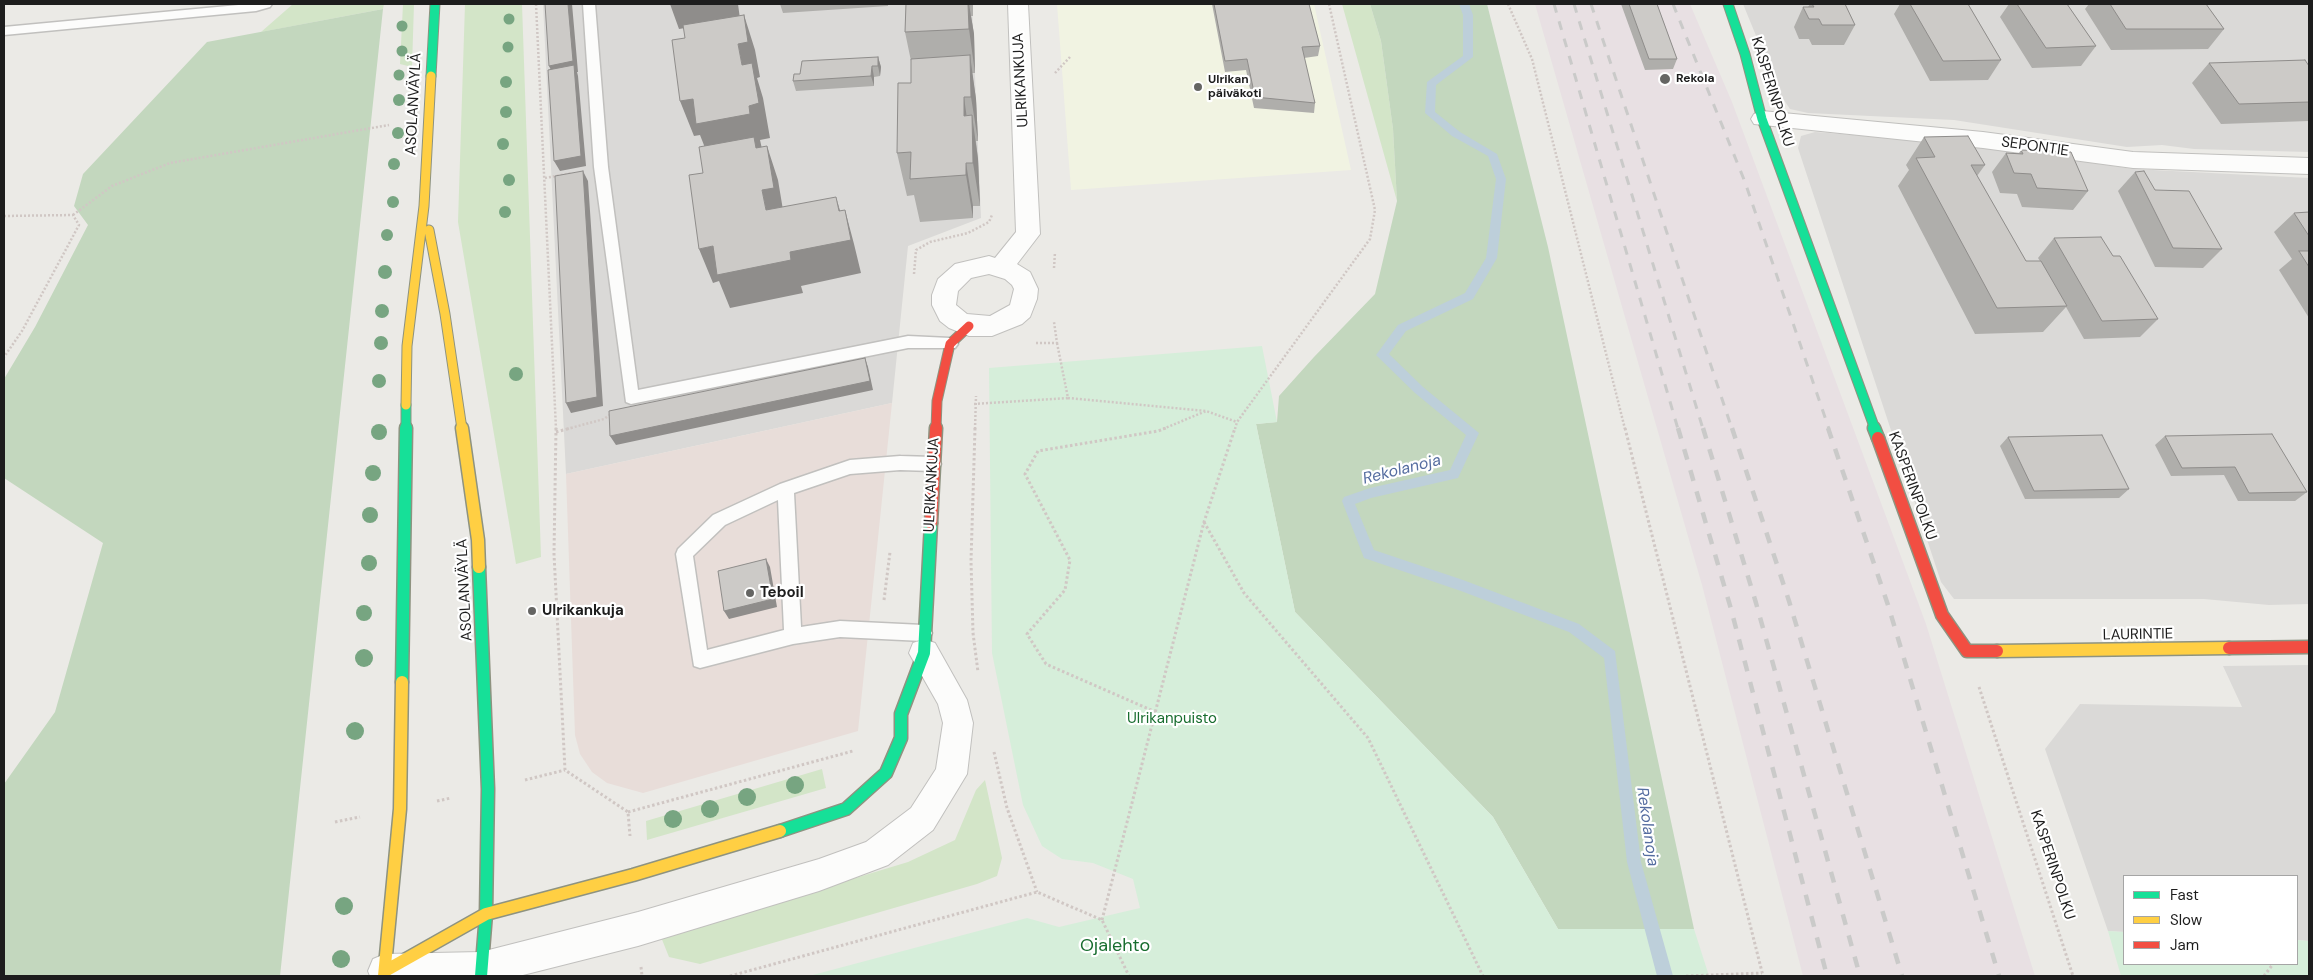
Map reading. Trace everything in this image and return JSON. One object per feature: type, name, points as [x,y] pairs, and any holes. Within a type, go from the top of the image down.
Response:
[{"type":"street","name":"ASOLANVÄYLÄ","points":[[385,973],[400,809],[407,346],[424,206],[435,4]]},
{"type":"street","name":"ULRIKANKUJA","points":[[1001,267],[1028,234],[1018,4]]},
{"type":"street","name":"KASPERINPOLKU","points":[[1728,4],[1745,54],[1762,119],[1942,615],[1967,651]]},
{"type":"street","name":"SEPONTIE","points":[[1762,119],[1983,140],[2133,160],[2309,166]]},
{"type":"street","name":"ASOLANVÄYLÄ","points":[[424,206],[446,314],[478,540],[488,789],[486,914],[481,973]]},
{"type":"street","points":[[989,265],[1001,267],[1013,272],[1021,279],[1026,289],[1021,310],[1004,323],[992,326],[969,326],[949,314],[944,305],[944,295],[947,286],[964,270],[989,265]]},
{"type":"street","points":[[950,344],[969,326]]},
{"type":"street","name":"ULRIKANKUJA","points":[[385,973],[486,914],[633,875],[846,809],[886,772],[901,738],[901,714],[923,643],[937,401],[950,344]]},
{"type":"street","points":[[385,973],[481,973],[819,875],[876,854],[922,819],[951,774],[958,723],[952,700],[923,643]]},
{"type":"street","name":"LAURINTIE","points":[[1967,651],[2309,647]]},
{"type":"lane","points":[[4,31],[256,7],[266,4]]},
{"type":"lane","points":[[589,4],[600,167],[631,398],[908,342],[950,344]]},
{"type":"lane","points":[[923,643],[840,629],[793,636],[700,660],[684,554],[719,520],[786,489],[850,467],[900,463],[933,464]]},
{"type":"lane","points":[[786,489],[793,636]]},
{"type":"path","points":[[536,4],[556,432],[554,554],[565,770],[628,812],[633,875]]},
{"type":"path","points":[[1129,976],[1102,920],[1204,522],[1237,422],[1370,239],[1375,210],[1329,4]]},
{"type":"path","points":[[1508,4],[1532,59],[1762,974],[1686,976]]},
{"type":"path","points":[[1051,67],[1052,76]]},
{"type":"path","points":[[4,216],[24,214],[73,215],[112,186],[170,163],[389,125]]},
{"type":"path","points":[[4,357],[22,331],[79,225],[73,215]]},
{"type":"path","points":[[1054,270],[1055,243]]},
{"type":"path","points":[[1053,314],[1068,398]]},
{"type":"path","points":[[1031,343],[1057,342]]},
{"type":"path","points":[[976,395],[971,561],[973,633],[979,677]]},
{"type":"path","points":[[556,432],[604,419],[631,398]]},
{"type":"path","points":[[976,404],[1068,398],[1206,411],[1237,422]]},
{"type":"path","points":[[1156,712],[1046,664],[1027,634],[1065,590],[1070,560],[1025,474],[1038,452],[1158,431],[1206,411]]},
{"type":"path","points":[[1204,522],[1244,593],[1368,738],[1483,976]]},
{"type":"path","name":"KASPERINPOLKU","points":[[1967,651],[2073,976]]},
{"type":"path","points":[[994,751],[1007,808],[1037,892]]},
{"type":"path","points":[[730,976],[1037,892],[1102,920]]},
{"type":"path","points":[[638,929],[642,976]]},
{"type":"path","points":[[2264,976],[2272,965]]},
{"type":"shaded area","points":[[543,4],[972,4],[981,218],[908,246],[892,403],[566,474]]},
{"type":"shaded area","name":"Ulrikan päiväkoti","points":[[1057,4],[1314,4],[1351,170],[1071,190]]},
{"type":"shaded area","points":[[1535,4],[1690,4],[1732,102],[1926,624],[2035,976],[1803,976],[1702,585]]},
{"type":"shaded area","points":[[1743,4],[2309,4],[2309,152],[2194,149],[2162,145],[2127,147],[1954,120],[1808,113],[1790,109],[1780,94]]},
{"type":"shaded area","points":[[1815,132],[1957,143],[2133,169],[2309,178],[2309,604],[2269,605],[2204,599],[1954,599],[1941,582],[1798,148],[1801,136]]},
{"type":"shaded area","points":[[892,403],[858,731],[643,793],[607,783],[592,772],[580,754],[575,735],[566,474]]},
{"type":"shaded area","points":[[2309,665],[2309,941],[2298,940],[2298,875],[2123,875],[2123,932],[2108,931],[2045,749],[2080,704],[2242,707],[2223,666]]},
{"type":"green space","points":[[293,4],[384,4],[383,9],[261,32]]},
{"type":"green space","points":[[403,4],[414,4],[412,67],[400,64]]},
{"type":"green space","points":[[465,4],[522,4],[541,557],[516,564],[458,222]]},
{"type":"green space","points":[[1342,4],[1370,4],[1381,41],[1393,129],[1397,201]]},
{"type":"green space","points":[[1370,4],[1487,4],[1548,247],[1694,929],[1558,929],[1493,817],[1295,612],[1256,424],[1277,422],[1279,396],[1375,294],[1397,201],[1393,129],[1381,41]]},
{"type":"green space","points":[[383,9],[280,976],[4,976],[4,784],[55,712],[103,543],[4,478],[4,379],[35,327],[88,225],[74,206],[83,174],[207,42]]},
{"type":"green space","name":"Ulrikanpuisto","points":[[1262,346],[1277,422],[1256,424],[1295,612],[1493,817],[1558,929],[1694,929],[1709,976],[809,976],[1027,918],[1059,927],[1140,908],[1133,879],[1093,863],[1062,859],[1042,846],[1023,805],[992,653],[989,368]]},
{"type":"green space","points":[[822,769],[826,788],[647,840],[646,821]]},
{"type":"green space","points":[[985,780],[1002,858],[997,876],[977,884],[700,964],[669,957],[661,937],[908,862],[955,840],[976,790]]},
{"type":"green space","points":[[2108,931],[2123,932],[2123,965],[2298,965],[2298,940],[2309,941],[2309,976],[2121,976]]},
{"type":"building","points":[[545,4],[568,4],[573,61],[549,66]]},
{"type":"building","points":[[906,4],[968,4],[969,29],[905,32]]},
{"type":"building","points":[[1214,4],[1309,4],[1320,46],[1302,47],[1315,103],[1255,97],[1247,59],[1225,61]]},
{"type":"building","points":[[1629,4],[1657,4],[1677,59],[1649,59]]},
{"type":"building","points":[[1812,4],[1845,4],[1855,25],[1822,25],[1819,19],[1809,19],[1803,7],[1814,7]]},
{"type":"building","points":[[1910,4],[1968,4],[2001,60],[1943,61]]},
{"type":"building","points":[[2017,4],[2067,4],[2096,46],[2046,48]]},
{"type":"building","points":[[2110,4],[2206,4],[2224,29],[2126,29]]},
{"type":"building","points":[[744,15],[748,42],[738,44],[742,65],[752,63],[759,103],[749,106],[750,114],[696,124],[693,99],[680,101],[672,40],[685,38],[683,25]]},
{"type":"building","points":[[970,55],[971,97],[964,97],[964,116],[972,115],[973,163],[966,163],[966,175],[910,179],[911,152],[897,153],[898,83],[911,83],[911,59]]},
{"type":"building","points":[[878,57],[878,66],[872,66],[871,76],[793,81],[794,74],[800,74],[802,61]]},
{"type":"building","points":[[2305,60],[2309,66],[2309,102],[2239,104],[2209,63]]},
{"type":"building","points":[[574,65],[581,156],[554,161],[548,70]]},
{"type":"building","points":[[1968,136],[1985,165],[1971,165],[2026,261],[2041,261],[2067,306],[1997,308],[1916,158],[1935,157],[1924,137]]},
{"type":"building","points":[[754,137],[756,148],[767,146],[774,188],[762,190],[766,210],[836,197],[839,211],[845,210],[851,240],[790,252],[791,260],[717,275],[713,246],[699,249],[689,175],[703,173],[699,147]]},
{"type":"building","points":[[2021,150],[2071,152],[2088,191],[2037,188],[2031,174],[2014,173],[2006,153],[2023,154]]},
{"type":"building","points":[[583,171],[597,397],[566,403],[555,176]]},
{"type":"building","points":[[2144,171],[2155,190],[2189,191],[2222,249],[2173,248],[2135,172]]},
{"type":"building","points":[[2309,212],[2309,236],[2294,213]]},
{"type":"building","points":[[2101,237],[2113,256],[2120,256],[2158,319],[2102,321],[2054,238]]},
{"type":"building","points":[[2299,251],[2309,251],[2309,267]]},
{"type":"building","points":[[865,358],[870,381],[610,436],[609,411]]},
{"type":"building","points":[[2272,434],[2307,492],[2249,493],[2235,467],[2182,468],[2165,436]]},
{"type":"building","points":[[2102,435],[2129,489],[2034,491],[2008,437]]},
{"type":"building","name":"Teboil","points":[[766,559],[773,599],[724,611],[718,571]]},
{"type":"waterway","name":"Rekolanoja","points":[[1464,4],[1468,15],[1468,57],[1431,84],[1430,113],[1456,134],[1492,154],[1501,179],[1491,258],[1469,296],[1402,328],[1382,355],[1419,390],[1473,433],[1454,474],[1370,493],[1348,501],[1369,554],[1463,586],[1574,628],[1610,655],[1634,862],[1665,976]]},
{"type":"railway","points":[[1554,4],[1678,429]]},
{"type":"railway","points":[[1574,4],[1703,429]]},
{"type":"railway","points":[[1591,4],[1732,429]]},
{"type":"railway","points":[[1673,4],[1745,182],[1829,429]]},
{"type":"railway","points":[[1678,428],[1731,609],[1827,976]]},
{"type":"railway","points":[[1703,428],[1756,603],[1860,976]]},
{"type":"railway","points":[[1732,428],[1789,601],[1902,976]]},
{"type":"railway","points":[[1828,428],[1888,605],[1999,976]]},
{"type":"traffic: fast","points":[[431,76],[435,4]]},
{"type":"traffic: fast","points":[[1728,4],[1745,54],[1762,119],[1878,438]]},
{"type":"traffic: fast","points":[[402,682],[406,405]]},
{"type":"traffic: fast","points":[[780,831],[846,809],[886,773],[901,738],[901,714],[924,653],[931,523]]},
{"type":"traffic: fast","points":[[479,567],[488,789],[486,914],[481,976]]},
{"type":"traffic: slow","points":[[406,405],[407,346],[424,206],[431,76]]},
{"type":"traffic: slow","points":[[429,230],[445,314],[478,540],[479,567]]},
{"type":"traffic: slow","points":[[1997,651],[2229,648]]},
{"type":"traffic: slow","points":[[384,976],[400,809],[402,682]]},
{"type":"traffic: slow","points":[[385,971],[486,914],[633,875],[780,831]]},
{"type":"traffic: jam","points":[[931,523],[937,401],[950,344],[969,326]]},
{"type":"traffic: jam","points":[[1878,438],[1942,615],[1967,651],[1997,651]]},
{"type":"traffic: jam","points":[[2229,648],[2309,647]]},
{"type":"place","name":"Rekola","points":[[1665,79]]},
{"type":"place","name":"Ulrikan päiväkoti","points":[[1198,87]]},
{"type":"place","name":"Teboil","points":[[750,593]]},
{"type":"place","name":"Ulrikankuja","points":[[532,611]]},
{"type":"park label","name":"Ojalehto","points":[[1115,946]]}]
